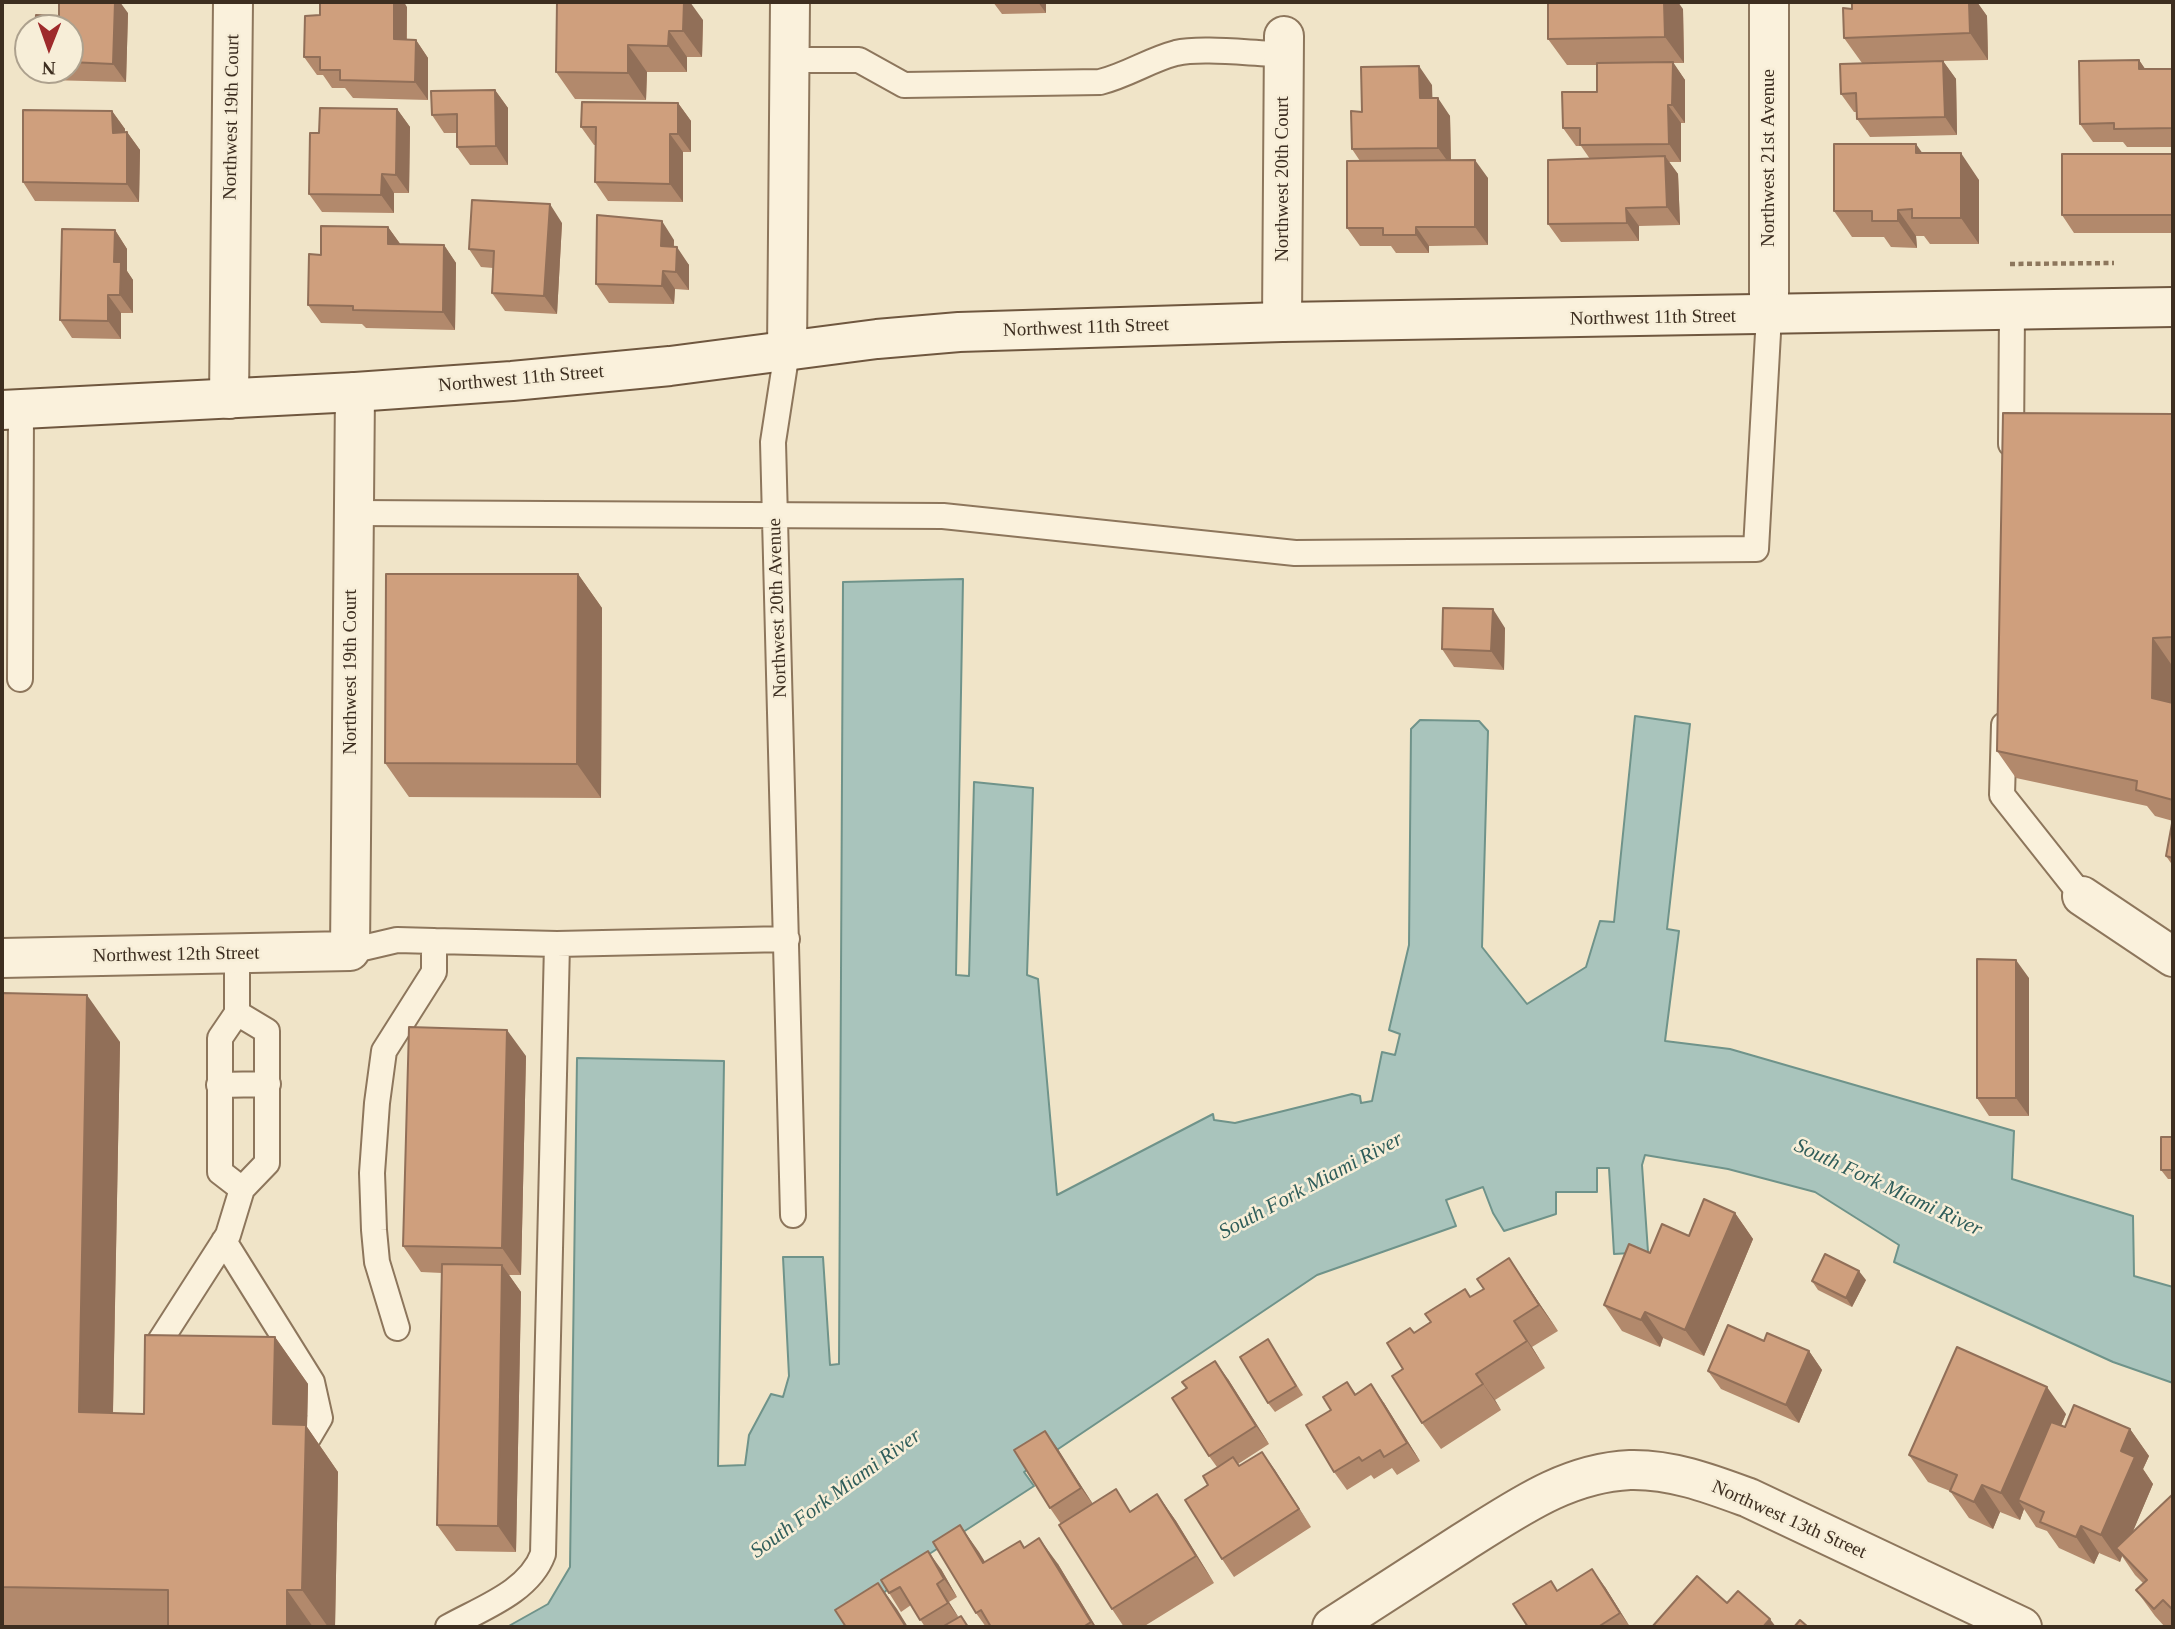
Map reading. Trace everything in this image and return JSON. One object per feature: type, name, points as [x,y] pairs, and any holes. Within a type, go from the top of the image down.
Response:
[{"type":"street","name":"Northwest 19th Court","points":[[229,399],[233,2]]},
{"type":"street","name":"Northwest 20th Avenue","points":[[787,351],[790,2]]},
{"type":"street","name":"Northwest 21st Avenue","points":[[1769,2],[1769,315]]},
{"type":"street","name":"Northwest 20th Court","points":[[1282,322],[1284,45]]},
{"type":"street","name":"Northwest 11th Street","points":[[11,410],[355,392],[594,374],[959,332],[1282,322],[2173,307]]},
{"type":"street","name":"Northwest 19th Court","points":[[350,951],[355,392]]},
{"type":"street","points":[[2081,897],[2173,957]]},
{"type":"street","name":"Northwest 12th Street","points":[[2,958],[350,951]]},
{"type":"street","name":"Northwest 13th Street","points":[[1332,1627],[1544,1492],[1594,1475],[1631,1470],[1664,1472],[1702,1481],[1749,1498],[2022,1627]]},
{"type":"lane","points":[[790,60],[859,60],[904,85],[1100,82],[1126,76],[1152,60],[1180,52],[1284,45]]},
{"type":"lane","points":[[2010,470],[2012,311]]},
{"type":"lane","points":[[353,513],[775,513],[943,516],[1295,553],[1756,549],[1769,315]]},
{"type":"lane","name":"Northwest 20th Avenue","points":[[787,351],[773,442],[793,1215]]},
{"type":"lane","points":[[11,410],[20,679]]},
{"type":"lane","points":[[2012,416],[2039,416]]},
{"type":"lane","points":[[2004,700],[2002,794],[2081,897]]},
{"type":"lane","points":[[350,951],[397,940],[557,944],[787,939]]},
{"type":"lane","points":[[397,1328],[377,1262],[374,1230],[372,1173],[377,1103],[384,1051],[434,972],[434,941]]},
{"type":"lane","points":[[448,1627],[528,1581],[543,1554],[557,944]]},
{"type":"lane","points":[[237,954],[237,1013],[219,1038],[220,1172],[242,1189]]},
{"type":"lane","points":[[160,1391],[160,1341],[224,1241],[242,1189],[267,1163],[267,1031],[237,1013]]},
{"type":"lane","points":[[219,1085],[268,1084]]},
{"type":"lane","points":[[224,1241],[312,1382],[320,1418],[307,1440]]},
{"type":"path","points":[[2010,264],[2119,263]]},
{"type":"water","name":"South Fork Miami River","points":[[963,579],[956,975],[969,976],[974,782],[1033,788],[1027,975],[1038,979],[1057,1195],[1213,1114],[1214,1120],[1235,1123],[1352,1094],[1360,1096],[1361,1103],[1372,1101],[1382,1052],[1395,1055],[1400,1034],[1389,1030],[1409,945],[1411,729],[1420,720],[1479,721],[1488,731],[1482,947],[1527,1004],[1586,967],[1600,921],[1614,922],[1635,716],[1690,724],[1667,929],[1679,931],[1665,1041],[1730,1049],[2014,1131],[2012,1179],[2133,1216],[2134,1276],[2173,1287],[2173,1383],[2113,1362],[1894,1262],[1899,1245],[1815,1192],[1728,1169],[1645,1155],[1642,1165],[1648,1252],[1614,1254],[1609,1168],[1597,1168],[1597,1192],[1556,1192],[1556,1214],[1504,1231],[1493,1213],[1483,1187],[1446,1200],[1456,1226],[1317,1275],[1024,1472],[1034,1486],[920,1560],[846,1627],[507,1627],[548,1604],[570,1567],[577,1058],[724,1061],[718,1466],[745,1465],[749,1435],[771,1394],[783,1397],[789,1376],[783,1257],[823,1257],[830,1365],[839,1364],[843,582]]},
{"type":"building","points":[[59,2],[115,2],[113,64],[84,63],[84,14],[59,14]]},
{"type":"building","points":[[320,2],[394,2],[394,39],[416,40],[415,82],[340,80],[340,70],[320,70],[320,57],[304,57],[305,16],[320,15]]},
{"type":"building","points":[[557,2],[684,2],[683,31],[669,31],[668,46],[628,45],[628,73],[556,72]]},
{"type":"building","points":[[1548,2],[1664,2],[1665,37],[1548,39]]},
{"type":"building","points":[[1852,2],[1969,2],[1970,33],[1844,38],[1843,8],[1852,9]]},
{"type":"building","points":[[2139,60],[2139,69],[2173,69],[2173,128],[2114,129],[2114,123],[2080,124],[2079,61]]},
{"type":"building","points":[[1943,61],[1945,117],[1857,119],[1856,93],[1841,94],[1840,64]]},
{"type":"building","points":[[1673,62],[1672,105],[1668,105],[1669,144],[1580,145],[1580,128],[1563,128],[1562,92],[1597,92],[1597,63]]},
{"type":"building","points":[[1419,66],[1420,98],[1438,98],[1438,148],[1352,149],[1351,111],[1362,112],[1361,67]]},
{"type":"building","points":[[495,90],[496,146],[457,147],[457,114],[432,115],[431,91]]},
{"type":"building","points":[[582,102],[678,103],[678,134],[670,134],[670,184],[595,182],[596,127],[581,127]]},
{"type":"building","points":[[320,108],[397,109],[396,175],[382,174],[381,195],[309,194],[310,133],[319,133]]},
{"type":"building","points":[[23,110],[112,111],[113,133],[127,132],[127,184],[23,182]]},
{"type":"building","points":[[1834,144],[1916,144],[1916,153],[1961,153],[1961,218],[1912,218],[1912,209],[1898,210],[1898,221],[1872,221],[1872,211],[1834,211]]},
{"type":"building","points":[[2062,154],[2173,154],[2173,215],[2062,215]]},
{"type":"building","points":[[1665,156],[1667,207],[1626,208],[1627,223],[1548,224],[1548,160]]},
{"type":"building","points":[[1475,160],[1475,227],[1416,227],[1416,235],[1383,235],[1383,228],[1347,228],[1347,161]]},
{"type":"building","points":[[472,200],[550,204],[544,296],[492,293],[494,251],[469,249]]},
{"type":"building","points":[[597,215],[662,221],[661,246],[677,247],[676,272],[663,271],[662,286],[596,284]]},
{"type":"building","points":[[321,226],[388,227],[388,244],[444,245],[443,312],[353,310],[353,306],[308,305],[309,254],[321,255]]},
{"type":"building","points":[[62,229],[115,230],[114,262],[121,262],[120,295],[108,295],[108,321],[60,320]]},
{"type":"building","points":[[2003,413],[2173,414],[2173,637],[2153,638],[2152,698],[2173,703],[2173,800],[2136,790],[2137,781],[1997,751]]},
{"type":"building","points":[[386,574],[578,574],[577,764],[385,763]]},
{"type":"building","points":[[1443,608],[1493,609],[1491,651],[1442,649]]},
{"type":"building","points":[[2173,818],[2173,858],[2166,856]]},
{"type":"building","points":[[1977,959],[2016,960],[2016,1098],[1977,1098]]},
{"type":"building","points":[[2,993],[87,995],[79,1412],[144,1414],[145,1335],[275,1337],[273,1424],[306,1425],[302,1590],[287,1590],[287,1627],[168,1627],[168,1590],[2,1587]]},
{"type":"building","points":[[409,1027],[507,1030],[502,1248],[403,1246]]},
{"type":"building","points":[[2161,1137],[2173,1137],[2173,1170],[2161,1170]]},
{"type":"building","points":[[1704,1199],[1735,1213],[1685,1330],[1645,1312],[1641,1320],[1604,1305],[1629,1244],[1650,1253],[1662,1224],[1689,1236]]},
{"type":"building","points":[[1825,1254],[1859,1271],[1846,1298],[1812,1281]]},
{"type":"building","points":[[1509,1258],[1539,1305],[1514,1321],[1527,1341],[1476,1374],[1483,1384],[1422,1423],[1392,1376],[1403,1369],[1387,1343],[1410,1328],[1414,1333],[1431,1322],[1425,1314],[1465,1289],[1470,1297],[1484,1289],[1477,1279]]},
{"type":"building","points":[[442,1264],[502,1265],[498,1526],[437,1525]]},
{"type":"building","points":[[1728,1325],[1764,1341],[1767,1333],[1809,1351],[1786,1405],[1708,1371]]},
{"type":"building","points":[[1268,1339],[1296,1386],[1268,1403],[1240,1357]]},
{"type":"building","points":[[1957,1347],[2047,1387],[2001,1493],[1982,1485],[1974,1502],[1950,1491],[1957,1475],[1909,1455]]},
{"type":"building","points":[[1215,1361],[1256,1426],[1209,1456],[1172,1398],[1187,1388],[1182,1382]]},
{"type":"building","points":[[1347,1382],[1355,1395],[1371,1384],[1407,1443],[1384,1457],[1380,1450],[1362,1461],[1359,1457],[1334,1472],[1306,1425],[1331,1410],[1323,1397]]},
{"type":"building","points":[[2074,1405],[2130,1429],[2121,1451],[2135,1457],[2101,1535],[2081,1526],[2076,1537],[2040,1522],[2044,1512],[2018,1500],[2051,1422],[2065,1427]]},
{"type":"building","points":[[1045,1431],[1081,1488],[1050,1508],[1014,1450]]},
{"type":"building","points":[[1262,1452],[1299,1509],[1222,1559],[1185,1500],[1208,1485],[1203,1476],[1233,1457],[1239,1466]]},
{"type":"building","points":[[1116,1489],[1130,1512],[1157,1494],[1196,1556],[1112,1609],[1059,1525]]},
{"type":"building","points":[[2173,1494],[2173,1610],[2163,1600],[2154,1609],[2136,1590],[2147,1580],[2116,1548]]},
{"type":"building","points":[[960,1525],[983,1563],[1020,1541],[1024,1548],[1039,1538],[1091,1622],[1083,1627],[991,1627],[981,1610],[976,1613],[933,1542]]},
{"type":"building","points":[[928,1551],[944,1579],[937,1584],[948,1603],[920,1620],[900,1587],[889,1593],[881,1580]]},
{"type":"building","points":[[1592,1569],[1620,1613],[1598,1627],[1528,1627],[1513,1604],[1551,1581],[1557,1591]]},
{"type":"building","points":[[1697,1576],[1727,1603],[1738,1591],[1770,1619],[1763,1627],[1652,1627]]},
{"type":"building","points":[[878,1583],[906,1627],[846,1627],[835,1610]]},
{"type":"building","points":[[961,1616],[968,1627],[942,1627]]},
{"type":"building","points":[[1800,1620],[1808,1627],[1794,1627]]}]
